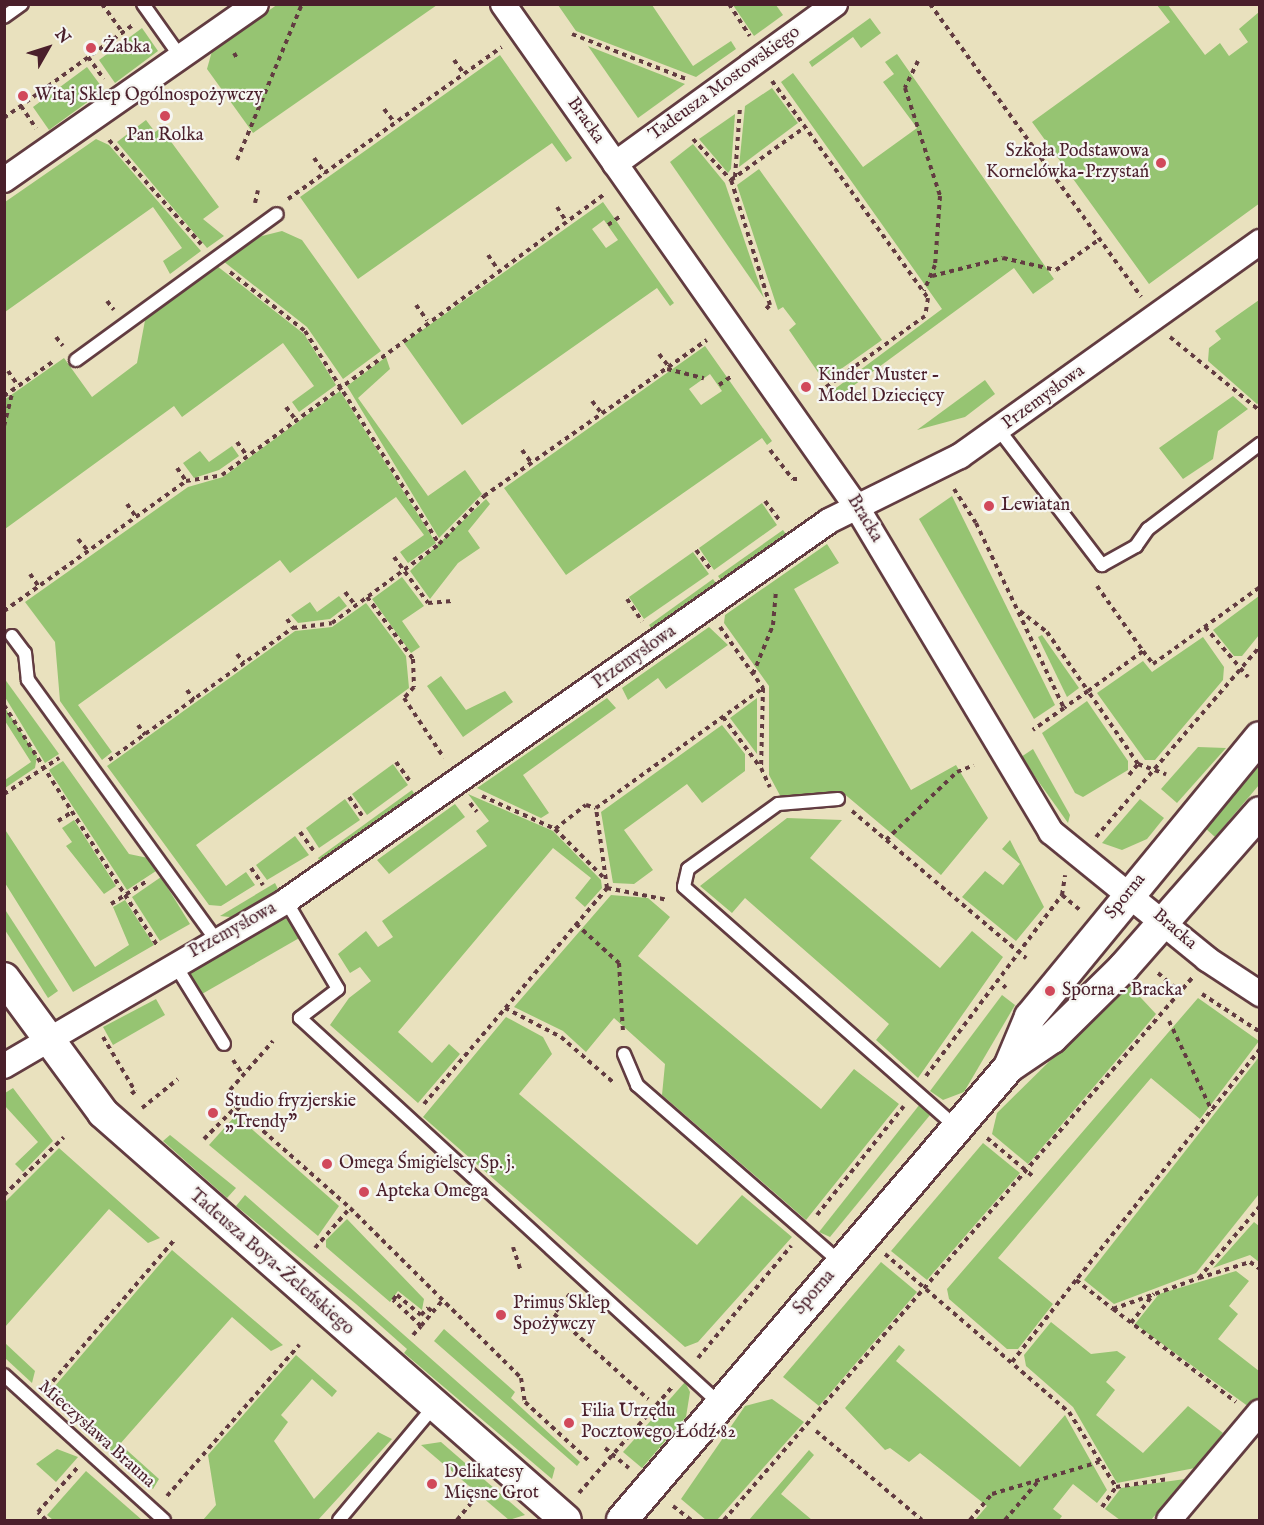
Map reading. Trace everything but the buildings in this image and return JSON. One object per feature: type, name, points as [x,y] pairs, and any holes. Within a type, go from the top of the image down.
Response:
[{"type":"street","points":[[6,176],[255,4]]},
{"type":"street","name":"Bracka","points":[[503,4],[856,506],[1043,821],[1078,856],[1129,893],[1207,959],[1260,994]]},
{"type":"street","name":"Tadeusza Mostowskiego","points":[[615,164],[836,4]]},
{"type":"street","name":"Przemysłowa","points":[[4,1066],[46,1042],[166,955],[216,940],[286,902],[856,506],[960,456],[999,430],[1260,242]]},
{"type":"street","name":"Sporna","points":[[1009,1067],[1030,1017],[1129,893],[1260,737]]},
{"type":"street","name":"Sporna","points":[[622,1521],[1009,1067],[1052,1038],[1164,921],[1260,812]]},
{"type":"street","name":"Tadeusza Boya-Żeleńskiego","points":[[4,978],[78,1086],[145,1153],[567,1521]]},
{"type":"street","points":[[1170,1521],[1258,1414]]},
{"type":"lane","points":[[4,16],[22,4]]},
{"type":"lane","points":[[143,4],[180,56]]},
{"type":"lane","points":[[76,360],[278,209]]},
{"type":"lane","points":[[999,430],[1102,565],[1136,546],[1148,529],[1260,444]]},
{"type":"lane","points":[[12,636],[25,653],[28,680],[216,940]]},
{"type":"lane","points":[[838,799],[778,804],[688,869],[684,887],[962,1124]]},
{"type":"lane","points":[[286,902],[338,989],[300,1018],[721,1404]]},
{"type":"lane","points":[[166,955],[224,1044]]},
{"type":"lane","points":[[624,1054],[637,1085],[841,1263]]},
{"type":"lane","name":"Mieczysława Brauna","points":[[4,1375],[164,1521]]},
{"type":"lane","points":[[339,1521],[435,1405]]},
{"type":"path","points":[[102,4],[123,33]]},
{"type":"path","points":[[237,159],[302,4]]},
{"type":"path","points":[[729,4],[760,58],[805,127],[928,298],[925,316],[822,390]]},
{"type":"path","points":[[930,4],[1170,338],[1260,411]]},
{"type":"path","points":[[4,118],[142,18]]},
{"type":"path","points":[[572,34],[696,83]]},
{"type":"path","points":[[278,209],[502,47]]},
{"type":"path","points":[[88,57],[112,90]]},
{"type":"path","points":[[454,60],[464,74]]},
{"type":"path","points":[[918,61],[905,88],[940,196],[932,276],[924,291]]},
{"type":"path","points":[[741,104],[733,179],[770,305],[766,309]]},
{"type":"path","points":[[21,106],[44,139]]},
{"type":"path","points":[[384,109],[395,123]]},
{"type":"path","points":[[90,119],[214,259],[305,331],[343,385],[439,544]]},
{"type":"path","points":[[733,179],[805,127]]},
{"type":"path","points":[[693,139],[733,179]]},
{"type":"path","points":[[314,158],[325,173]]},
{"type":"path","points":[[6,608],[39,587],[186,481],[222,474],[427,320],[610,190]]},
{"type":"path","points":[[557,207],[567,221]]},
{"type":"path","points":[[608,225],[621,216]]},
{"type":"path","points":[[932,276],[1002,258],[1056,270],[1100,239]]},
{"type":"path","points":[[488,255],[498,270]]},
{"type":"path","points":[[416,305],[427,320]]},
{"type":"path","points":[[110,760],[293,628],[332,622],[356,606],[439,544],[484,496],[708,340]]},
{"type":"path","points":[[659,354],[668,368],[704,378]]},
{"type":"path","points":[[8,371],[18,386]]},
{"type":"path","points":[[719,385],[732,376]]},
{"type":"path","points":[[4,426],[13,390]]},
{"type":"path","points":[[592,401],[602,414]]},
{"type":"path","points":[[286,407],[295,419]]},
{"type":"path","points":[[237,442],[247,456]]},
{"type":"path","points":[[522,450],[532,464]]},
{"type":"path","points":[[770,450],[793,479],[801,479]]},
{"type":"path","points":[[177,468],[186,481]]},
{"type":"path","points":[[954,489],[1020,610],[1064,708]]},
{"type":"path","points":[[127,504],[136,517]]},
{"type":"path","points":[[78,539],[88,551]]},
{"type":"path","points":[[394,557],[428,603],[453,601]]},
{"type":"path","points":[[30,574],[39,587]]},
{"type":"path","points":[[753,674],[773,625],[777,580]]},
{"type":"path","points":[[1033,730],[1143,651],[1153,664],[1260,587]]},
{"type":"path","points":[[345,592],[356,606]]},
{"type":"path","points":[[367,597],[413,659],[414,687],[404,698],[446,761]]},
{"type":"path","points":[[1020,610],[1047,632],[1138,764],[1166,774]]},
{"type":"path","points":[[712,616],[763,688],[761,768]]},
{"type":"path","points":[[287,619],[293,628]]},
{"type":"path","points":[[1205,627],[1248,677]]},
{"type":"path","points":[[237,654],[244,663]]},
{"type":"path","points":[[555,829],[586,806],[596,808],[763,688]]},
{"type":"path","points":[[186,690],[194,700]]},
{"type":"path","points":[[4,705],[166,955]]},
{"type":"path","points":[[723,717],[761,768],[778,804]]},
{"type":"path","points":[[138,725],[145,735]]},
{"type":"path","points":[[396,762],[413,786]]},
{"type":"path","points":[[1129,775],[1138,764]]},
{"type":"path","points":[[886,840],[957,772],[974,765]]},
{"type":"path","points":[[4,794],[44,768]]},
{"type":"path","points":[[477,794],[555,829],[606,880]]},
{"type":"path","points":[[349,797],[365,820]]},
{"type":"path","points":[[838,799],[1026,958]]},
{"type":"path","points":[[437,1088],[607,888],[596,808]]},
{"type":"path","points":[[58,821],[72,812]]},
{"type":"path","points":[[300,832],[316,854]]},
{"type":"path","points":[[251,868],[263,885]]},
{"type":"path","points":[[111,904],[165,869]]},
{"type":"path","points":[[576,924],[619,963],[624,1054],[605,1076]]},
{"type":"path","points":[[724,1521],[927,1290],[1207,959]]},
{"type":"path","points":[[1202,994],[1260,1032]]},
{"type":"path","points":[[1169,1021],[1212,1111]]},
{"type":"path","points":[[100,1031],[135,1091]]},
{"type":"path","points":[[273,1041],[230,1090],[236,1107],[350,1208],[521,1378],[525,1402],[591,1463]]},
{"type":"path","points":[[1012,1362],[1260,1049]]},
{"type":"path","points":[[139,1112],[151,1096],[178,1079]]},
{"type":"path","points":[[204,1139],[236,1107]]},
{"type":"path","points":[[962,1124],[1035,1179]]},
{"type":"path","points":[[4,1195],[64,1137]]},
{"type":"path","points":[[1198,1278],[1260,1206]]},
{"type":"path","points":[[315,1248],[350,1208]]},
{"type":"path","points":[[864,1236],[1069,1412],[1116,1486]]},
{"type":"path","points":[[34,1402],[175,1239]]},
{"type":"path","points":[[513,1247],[520,1269]]},
{"type":"path","points":[[1113,1309],[1250,1262],[1260,1269]]},
{"type":"path","points":[[1076,1280],[1131,1323],[1258,1414]]},
{"type":"path","points":[[1131,1323],[1155,1294]]},
{"type":"path","points":[[421,1326],[393,1300],[398,1295],[421,1315],[428,1308],[433,1312]]},
{"type":"path","points":[[413,1335],[443,1300]]},
{"type":"path","points":[[554,1314],[648,1399]]},
{"type":"path","points":[[153,1511],[299,1345]]},
{"type":"path","points":[[816,1431],[922,1521]]},
{"type":"path","points":[[605,1448],[639,1476]]},
{"type":"path","points":[[46,1521],[38,1512],[90,1454]]},
{"type":"path","points":[[970,1521],[992,1494],[1099,1462]]},
{"type":"path","points":[[1102,1507],[1116,1486],[1210,1473]]},
{"type":"path","points":[[1005,1521],[1041,1478]]},
{"type":"path","points":[[457,1521],[474,1500]]},
{"type":"path","points":[[672,1505],[691,1521]]},
{"type":"green space","points":[[278,4],[437,5],[253,133],[207,69],[212,51]]},
{"type":"green space","points":[[558,5],[652,5],[693,66],[731,41],[736,49],[696,77],[576,31]]},
{"type":"green space","points":[[733,5],[776,5],[783,15],[754,36]]},
{"type":"green space","name":"Szkoła Podstawowa Kornelówka-Przystań","points":[[1157,5],[1168,5],[1205,55],[1220,43],[1229,56],[1248,42],[1239,29],[1259,12],[1260,203],[1149,284],[1032,122],[1170,22]]},
{"type":"green space","points":[[870,18],[881,33],[861,48],[853,37],[812,67],[809,62]]},
{"type":"green space","points":[[142,28],[158,51],[115,83],[99,60]]},
{"type":"green space","points":[[588,46],[685,84],[638,118]]},
{"type":"green space","points":[[897,54],[1054,279],[1033,294],[1014,268],[838,397],[832,391],[942,309],[781,82],[793,73],[863,167],[917,128],[883,82],[894,74],[885,62]]},
{"type":"green space","points":[[500,55],[572,158],[566,162],[552,143],[358,279],[300,197]]},
{"type":"green space","points":[[87,67],[104,90],[49,130],[33,107]]},
{"type":"green space","points":[[772,88],[798,123],[739,167],[745,106]]},
{"type":"green space","points":[[735,114],[731,169],[728,173],[699,139]]},
{"type":"green space","points":[[146,120],[155,132],[161,128],[219,207],[203,219],[224,236],[207,248],[117,142]]},
{"type":"green space","points":[[96,139],[109,145],[201,251],[170,274],[163,261],[182,248],[153,207],[5,312],[5,202]]},
{"type":"green space","points":[[693,144],[725,183],[764,298],[670,162]]},
{"type":"green space","points":[[759,169],[882,340],[824,381],[789,330],[796,324],[783,307],[778,310],[737,185]]},
{"type":"green space","points":[[603,202],[674,303],[670,306],[657,288],[462,425],[404,343]],"holes":[[[604,220],[618,240],[606,248],[592,229]]]},
{"type":"green space","points":[[282,231],[302,240],[381,351],[343,379],[307,327],[223,261],[258,237]]},
{"type":"green space","points":[[217,266],[304,334],[336,385],[299,412],[292,402],[314,386],[283,343],[182,417],[174,406],[5,529],[4,400],[64,358],[92,397],[137,363],[146,315]]},
{"type":"green space","points":[[1259,300],[1260,402],[1257,404],[1208,361],[1209,348],[1221,339],[1215,331]]},
{"type":"green space","points":[[705,346],[772,441],[767,445],[762,438],[566,575],[504,488]],"holes":[[[710,374],[722,391],[701,405],[689,389]]]},
{"type":"green space","points":[[386,357],[390,369],[358,398],[428,496],[465,470],[482,494],[439,538],[347,386]]},
{"type":"green space","points":[[985,380],[995,394],[965,417],[917,430]]},
{"type":"green space","points":[[340,391],[436,543],[408,563],[400,552],[424,535],[396,497],[290,573],[280,560],[78,705],[112,752],[102,760],[60,701],[55,642],[25,602],[188,487],[223,477]]},
{"type":"green space","points":[[1233,396],[1248,409],[1218,431],[1213,459],[1183,479],[1159,448]]},
{"type":"green space","points":[[232,446],[239,456],[219,470],[194,478],[183,463],[200,451],[209,462]]},
{"type":"green space","points":[[952,496],[1055,705],[1034,719],[919,519]]},
{"type":"green space","points":[[486,499],[490,504],[468,531],[480,548],[458,563],[430,599],[410,571]]},
{"type":"green space","points":[[762,503],[777,525],[714,570],[699,548]]},
{"type":"green space","points":[[783,530],[790,540],[724,585],[718,576]]},
{"type":"green space","points":[[827,544],[839,563],[794,589],[911,790],[956,765],[988,818],[941,875],[842,792],[783,801],[769,775],[769,686],[724,623],[725,615]]},
{"type":"green space","points":[[693,552],[709,574],[644,619],[629,597]]},
{"type":"green space","points":[[402,577],[424,606],[402,621],[420,647],[411,653],[372,599]]},
{"type":"green space","points":[[713,579],[720,589],[655,635],[649,625]]},
{"type":"green space","points":[[339,596],[347,606],[330,619],[298,623],[291,615],[310,602],[317,612]]},
{"type":"green space","points":[[1259,596],[1259,635],[1242,656],[1234,656],[1213,630]]},
{"type":"green space","points":[[366,603],[406,656],[409,688],[196,845],[226,886],[246,872],[255,885],[221,906],[209,905],[107,766],[295,631],[332,627]]},
{"type":"green space","points":[[709,627],[728,645],[666,689],[658,678],[628,700],[622,688]]},
{"type":"green space","points":[[1042,635],[1079,688],[1067,697],[1038,637]]},
{"type":"green space","points":[[1203,637],[1224,667],[1223,680],[1155,760],[1145,760],[1097,693],[1143,661],[1152,672]]},
{"type":"green space","points":[[441,676],[466,710],[505,691],[513,702],[463,737],[427,686]]},
{"type":"green space","points":[[4,678],[59,754],[45,763],[5,697]]},
{"type":"green space","points":[[607,698],[616,708],[523,775],[549,813],[541,818],[477,788]]},
{"type":"green space","points":[[757,698],[757,754],[730,718]]},
{"type":"green space","points":[[1087,701],[1128,761],[1128,770],[1083,797],[1075,793],[1042,733]]},
{"type":"green space","points":[[5,708],[37,756],[35,768],[5,788],[5,780],[31,762],[5,721]]},
{"type":"green space","points":[[722,725],[745,754],[745,771],[702,803],[687,784],[624,830],[653,870],[634,884],[613,883],[601,812]]},
{"type":"green space","points":[[1198,747],[1226,748],[1177,803],[1161,789]]},
{"type":"green space","points":[[1033,749],[1070,815],[1068,823],[1021,757]]},
{"type":"green space","points":[[63,761],[129,854],[148,858],[156,871],[127,890],[49,770]]},
{"type":"green space","points":[[393,764],[408,785],[367,815],[352,794]]},
{"type":"green space","points":[[1259,764],[1259,785],[1215,837],[1205,828]]},
{"type":"green space","points":[[412,790],[418,800],[325,868],[318,858]]},
{"type":"green space","points":[[468,794],[553,831],[601,880],[602,888],[585,907],[575,898],[591,878],[553,848],[398,1032],[432,1063],[449,1044],[460,1054],[418,1103],[330,1025],[349,998],[371,981],[360,967],[350,973],[338,954],[366,931],[378,947],[393,937],[382,921],[487,846],[476,831],[489,821]]},
{"type":"green space","points":[[345,799],[360,820],[319,848],[306,828]]},
{"type":"green space","points":[[1140,799],[1164,818],[1147,839],[1122,850],[1102,843]]},
{"type":"green space","points":[[455,804],[465,817],[389,874],[377,860]]},
{"type":"green space","points":[[787,818],[842,820],[810,858],[940,968],[972,931],[1003,957],[918,1078],[876,1040],[889,1024],[745,898],[732,913],[700,886]]},
{"type":"green space","points":[[74,820],[116,886],[104,894],[66,846],[72,842],[62,828]]},
{"type":"green space","points":[[4,828],[95,967],[129,945],[113,907],[125,900],[154,945],[73,992],[5,883]]},
{"type":"green space","points":[[295,836],[309,855],[267,880],[256,865]]},
{"type":"green space","points":[[1010,840],[1044,907],[1016,941],[962,897],[985,871],[1003,885],[1020,864],[1002,849]]},
{"type":"green space","points":[[161,877],[190,924],[160,941],[132,897]]},
{"type":"green space","points":[[275,883],[281,895],[239,918],[220,916]]},
{"type":"green space","points":[[611,895],[648,898],[670,917],[638,956],[821,1109],[854,1069],[899,1104],[806,1220],[662,1095],[665,1064],[614,1018],[586,1052],[563,1031],[514,1007]]},
{"type":"green space","points":[[4,908],[58,991],[48,998],[5,930]]},
{"type":"green space","points":[[287,916],[301,937],[202,994],[187,972]]},
{"type":"green space","points":[[1128,984],[1156,1014],[1028,1164],[992,1134],[997,1113]]},
{"type":"green space","points":[[1002,995],[1015,1005],[964,1092],[943,1100],[930,1091]]},
{"type":"green space","points":[[1198,998],[1259,1041],[1200,1119],[1151,1078],[998,1258],[1053,1304],[1018,1349],[1007,1349],[949,1299],[947,1289]]},
{"type":"green space","points":[[156,999],[165,1015],[113,1045],[103,1027]]},
{"type":"green space","points":[[506,1017],[543,1037],[552,1054],[519,1094],[697,1245],[742,1195],[792,1237],[698,1342],[685,1347],[423,1117]]},
{"type":"green space","points":[[1259,1057],[1259,1194],[1196,1273],[1114,1304],[1084,1280]]},
{"type":"green space","points":[[13,1088],[53,1141],[23,1172],[15,1164],[38,1142],[5,1106],[5,1093]]},
{"type":"green space","points":[[920,1104],[930,1115],[830,1237],[819,1232]]},
{"type":"green space","points":[[236,1115],[339,1206],[318,1236],[209,1145]]},
{"type":"green space","points":[[170,1135],[236,1188],[227,1198],[163,1141]]},
{"type":"green space","points":[[983,1143],[1020,1173],[927,1280],[891,1251]]},
{"type":"green space","points":[[59,1148],[160,1238],[148,1243],[109,1209],[5,1327],[5,1202]]},
{"type":"green space","points":[[245,1195],[555,1468],[552,1479],[404,1353],[407,1349],[356,1304],[236,1206]]},
{"type":"green space","points":[[347,1219],[424,1299],[422,1310],[398,1291],[390,1302],[326,1247],[326,1240]]},
{"type":"green space","points":[[1254,1222],[1259,1226],[1259,1262],[1250,1255],[1213,1268]]},
{"type":"green space","points":[[172,1250],[283,1345],[271,1351],[232,1317],[120,1444],[159,1479],[153,1489],[48,1394]]},
{"type":"green space","points":[[881,1262],[917,1292],[819,1406],[783,1377]]},
{"type":"green space","points":[[1236,1271],[1249,1281],[1229,1306],[1238,1314],[1218,1339],[1259,1371],[1259,1401],[1249,1407],[1135,1324],[1159,1294]]},
{"type":"green space","points":[[1051,1322],[1091,1354],[1117,1351],[1126,1357],[1106,1382],[1115,1390],[1096,1415],[1143,1453],[1188,1406],[1223,1433],[1195,1468],[1117,1483],[1073,1407],[1026,1366],[1024,1355]]},
{"type":"green space","points":[[444,1329],[515,1392],[511,1398],[580,1462],[577,1466],[434,1341]]},
{"type":"green space","points":[[5,1343],[35,1371],[32,1383],[5,1358]]},
{"type":"green space","points":[[899,1345],[905,1350],[896,1361],[1020,1467],[1065,1415],[1107,1490],[1097,1503],[1073,1484],[1053,1509],[1062,1516],[1059,1520],[975,1520],[987,1506],[920,1453],[909,1462],[890,1448],[885,1450],[845,1408]]},
{"type":"green space","points":[[296,1355],[337,1391],[332,1397],[312,1379],[281,1415],[288,1422],[274,1441],[314,1499],[378,1432],[392,1439],[318,1520],[203,1520],[216,1505],[208,1455]]},
{"type":"green space","points":[[685,1382],[690,1392],[686,1417],[642,1468],[623,1452]]},
{"type":"green space","points":[[772,1399],[804,1422],[717,1520],[706,1520],[681,1499],[745,1406]]},
{"type":"green space","points":[[441,1442],[525,1515],[509,1520],[421,1445]]},
{"type":"green space","points":[[57,1449],[78,1457],[56,1482],[36,1464]]},
{"type":"green space","points":[[809,1450],[814,1455],[781,1494],[812,1520],[749,1520]]},
{"type":"green space","points":[[86,1471],[142,1520],[53,1520],[47,1515]]},
{"type":"green space","points":[[1185,1479],[1151,1520],[1120,1520],[1105,1509],[1121,1488]]},
{"type":"place","name":"Żabka","points":[[91,48]]},
{"type":"place","name":"Witaj Sklep Ogólnospożywczy","points":[[23,96]]},
{"type":"place","name":"Pan Rolka","points":[[165,116]]},
{"type":"place","name":"Szkoła Podstawowa Kornelówka-Przystań","points":[[1161,163]]},
{"type":"place","name":"Kinder Muster - Model Dziecięcy","points":[[806,387]]},
{"type":"place","name":"Lewiatan","points":[[989,506]]},
{"type":"place","name":"Sporna - Bracka","points":[[1050,991]]},
{"type":"place","name":"Studio fryzjerskie „Trendy”","points":[[213,1113]]},
{"type":"place","name":"Omega Śmigielscy Sp. j.","points":[[327,1164]]},
{"type":"place","name":"Apteka Omega","points":[[364,1192]]},
{"type":"place","name":"Primus Sklep Spożywczy","points":[[501,1315]]},
{"type":"place","name":"Filia Urzędu Pocztowego Łódź 82","points":[[569,1423]]},
{"type":"place","name":"Delikatesy Mięsne Grot","points":[[432,1484]]}]
